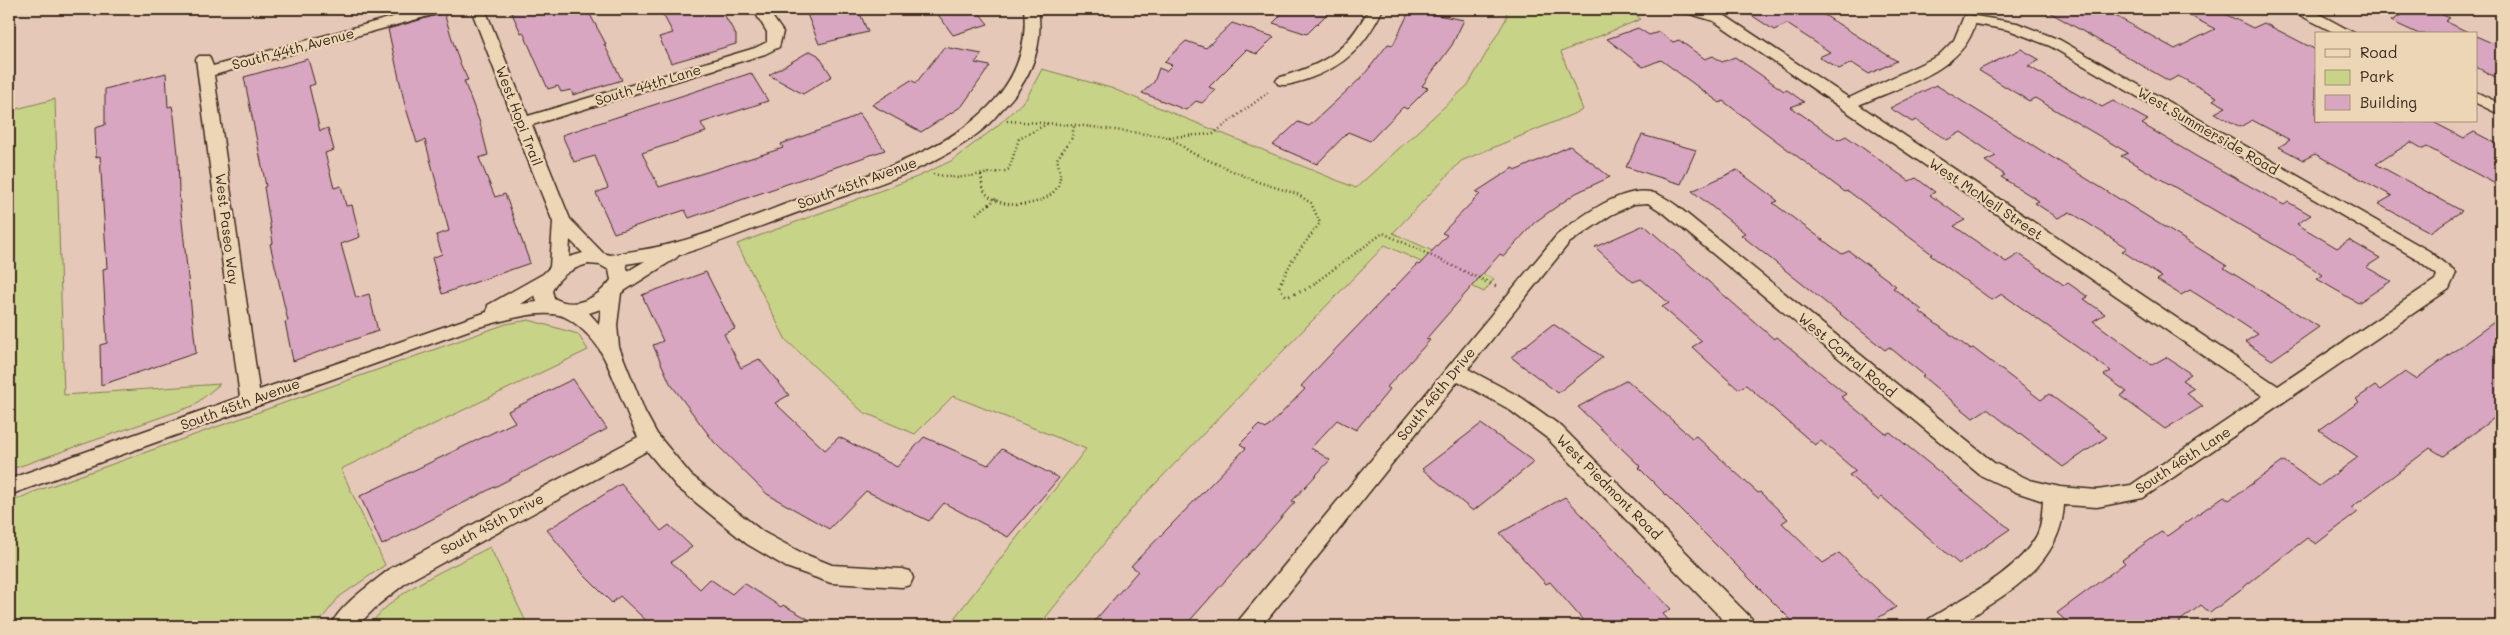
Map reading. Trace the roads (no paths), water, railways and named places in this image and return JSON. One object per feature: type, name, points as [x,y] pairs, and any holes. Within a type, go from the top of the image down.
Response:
[{"type":"street","name":"South 44th Avenue","points":[[206,66],[438,9]]},
{"type":"street","name":"West Hopi Trail","points":[[478,9],[521,123],[562,222],[620,272],[608,325],[609,347],[635,412],[650,440],[684,481],[714,507],[755,538],[794,560],[831,574],[902,578]]},
{"type":"street","name":"South 44th Lane","points":[[521,123],[760,51],[774,44],[775,32],[760,9]]},
{"type":"street","name":"South 45th Avenue","points":[[604,260],[677,249],[916,163],[955,142],[987,116],[1011,90],[1021,74],[1030,54],[1033,27],[1031,9]]},
{"type":"street","points":[[1284,80],[1314,72],[1340,59],[1365,31],[1376,9]]},
{"type":"street","name":"West McNeil Street","points":[[1689,9],[1719,18],[2279,397]]},
{"type":"street","points":[[2299,9],[2345,32]]},
{"type":"street","points":[[1847,105],[1937,64],[1950,56],[1964,40],[1967,14]]},
{"type":"street","name":"West Summerside Road","points":[[1967,14],[2012,26],[2055,43],[2423,255],[2447,273]]},
{"type":"street","name":"West Paseo Way","points":[[206,66],[250,400]]},
{"type":"street","points":[[2478,99],[2501,110]]},
{"type":"street","name":"South 46th Drive","points":[[1248,626],[1563,239],[1580,226],[1634,199],[1650,197]]},
{"type":"street","name":"West Corral Road","points":[[1650,197],[1671,210],[1968,456],[2008,481],[2054,496]]},
{"type":"street","name":"West Hopi Trail","points":[[562,222],[554,274],[543,291],[546,302],[579,315],[609,347]]},
{"type":"street","name":"South 45th Avenue","points":[[615,290],[677,249]]},
{"type":"street","points":[[554,274],[578,260],[604,260]]},
{"type":"street","name":"South 46th Lane","points":[[2054,496],[2081,500],[2109,499],[2136,492],[2279,397],[2443,284],[2447,273]]},
{"type":"street","name":"South 45th Avenue","points":[[472,322],[554,274]]},
{"type":"street","points":[[562,309],[590,306],[615,290]]},
{"type":"street","name":"South 45th Avenue","points":[[9,487],[472,322],[526,309],[562,309]]},
{"type":"street","name":"West Piedmont Road","points":[[1455,371],[1506,396],[1544,422],[1744,626]]},
{"type":"street","name":"South 45th Drive","points":[[343,625],[371,597],[399,575],[650,440]]},
{"type":"street","points":[[1937,626],[2020,571],[2034,557],[2046,541],[2050,531],[2054,496]]}]
